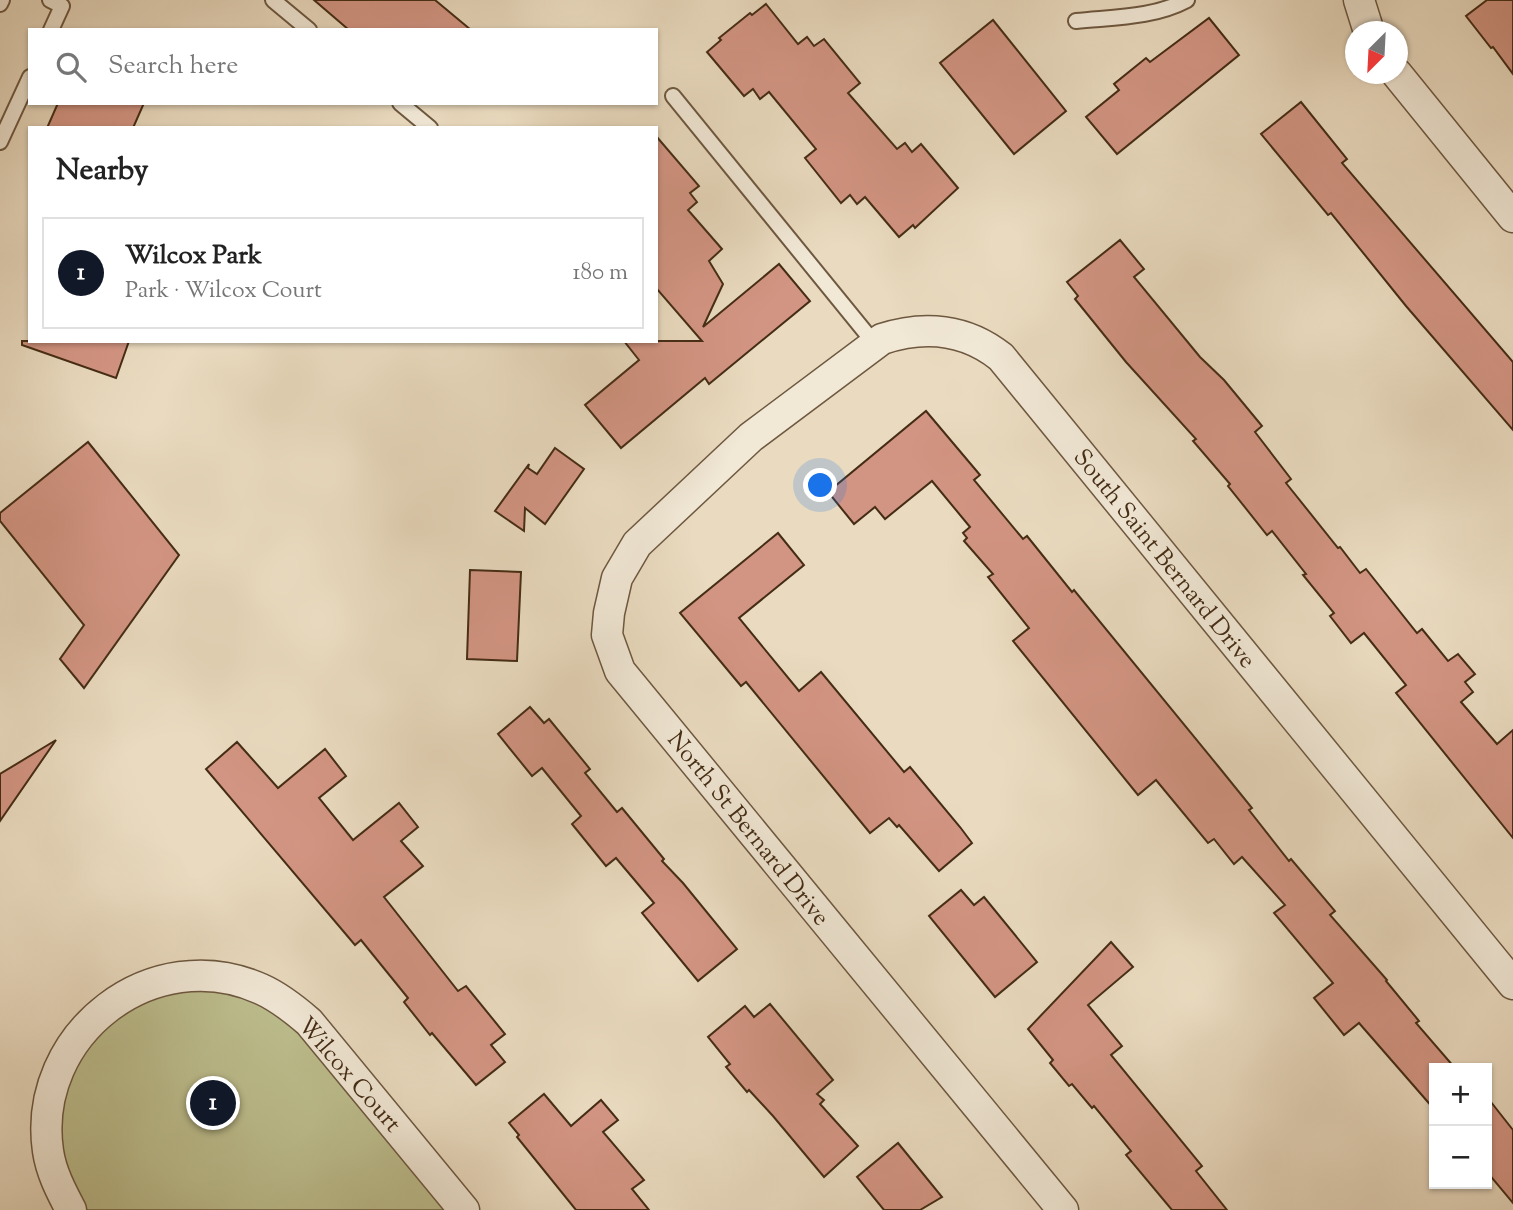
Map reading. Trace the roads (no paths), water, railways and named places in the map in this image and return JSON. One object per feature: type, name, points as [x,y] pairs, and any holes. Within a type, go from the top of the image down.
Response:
[{"type":"street","points":[[1359,0],[1366,21]]},
{"type":"street","points":[[1405,84],[1513,216]]},
{"type":"street","name":"South Saint Bernard Drive","points":[[751,437],[882,339],[906,331],[946,332],[960,334],[988,346],[1001,357],[1513,984]]},
{"type":"street","name":"North St Bernard Drive","points":[[751,437],[637,544],[617,578],[607,635],[609,644],[620,671],[1063,1210]]},
{"type":"street","name":"Wilcox Court","points":[[71,1210],[57,1183],[48,1151],[47,1119],[50,1098],[63,1059],[78,1035],[100,1012],[121,997],[146,985],[182,976],[221,977],[260,988],[288,1004],[309,1022],[464,1210]]},
{"type":"lane","points":[[50,0],[62,6],[52,28]]},
{"type":"lane","points":[[273,0],[307,28]]},
{"type":"lane","points":[[1076,21],[1140,15],[1170,9],[1187,0]]},
{"type":"lane","points":[[0,142],[28,81]]},
{"type":"lane","points":[[673,96],[875,344]]},
{"type":"lane","points":[[402,105],[428,126]]},
{"type":"place","name":"Wilcox Park","points":[[213,1103]]}]
